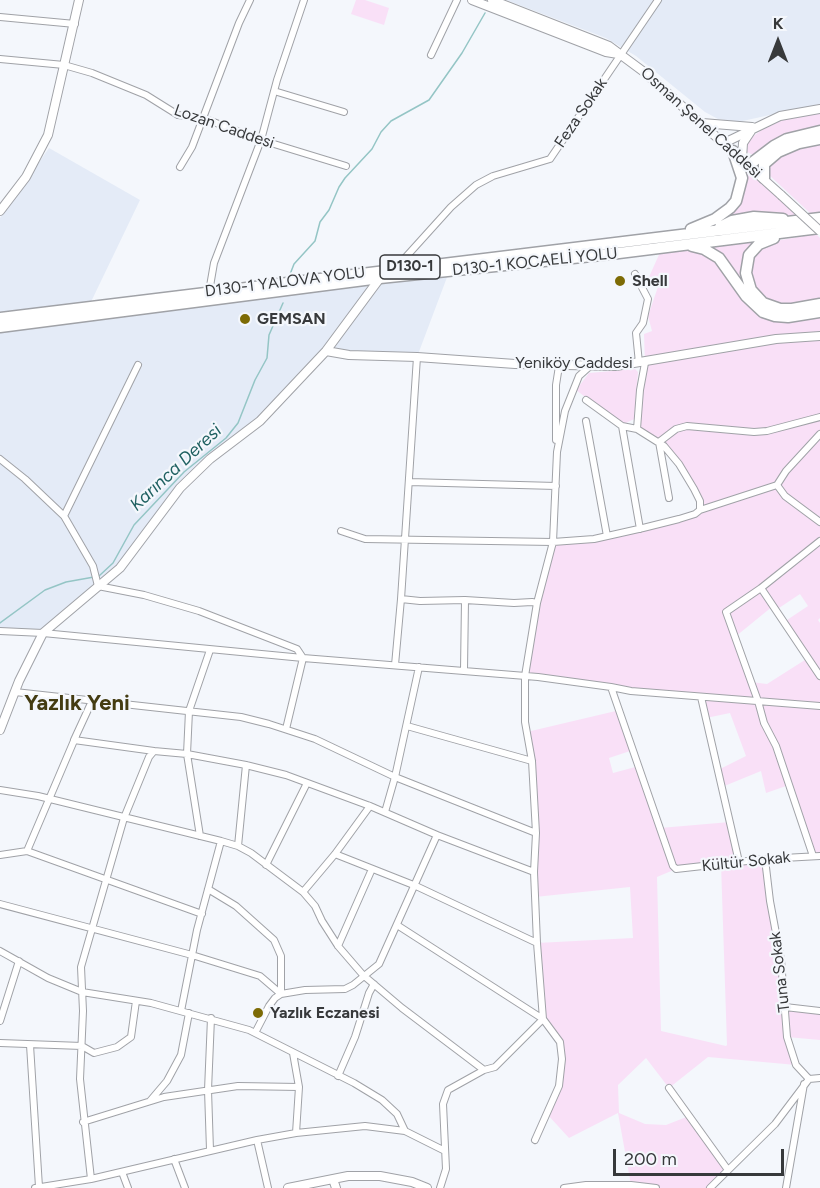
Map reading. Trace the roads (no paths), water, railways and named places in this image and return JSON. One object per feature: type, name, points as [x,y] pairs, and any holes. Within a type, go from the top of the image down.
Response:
[{"type":"highway","points":[[746,162],[787,139],[820,131]]},
{"type":"highway","points":[[764,178],[764,164],[772,156],[799,142],[820,139]]},
{"type":"highway","points":[[633,241],[693,229],[716,219],[730,208],[740,193],[742,178],[728,147]]},
{"type":"highway","name":"D130-1 YALOVA YOLU","points":[[0,318],[395,268],[705,232],[754,217],[783,219],[797,226]]},
{"type":"highway","name":"D130-1","points":[[797,226],[820,218]]},
{"type":"highway","points":[[797,226],[754,249],[746,264],[747,281],[756,297],[770,307],[792,309],[820,304]]},
{"type":"highway","name":"D130-1 KOCAELİ YOLU","points":[[0,327],[380,278],[686,245],[797,226],[820,230]]},
{"type":"highway","points":[[686,245],[704,249],[719,258],[746,296],[763,312],[788,317],[820,312]]},
{"type":"street","points":[[0,211],[26,177],[45,142],[53,119],[79,0]]},
{"type":"street","points":[[180,167],[192,147],[250,0]]},
{"type":"street","points":[[209,292],[214,263],[261,140],[274,91],[304,0]]},
{"type":"street","points":[[431,55],[458,0]]},
{"type":"street","name":"Osman Şenel Caddesi","points":[[472,0],[567,33],[606,52],[619,54],[639,68],[702,123],[820,230]]},
{"type":"street","name":"Osman Şenel Caddesi","points":[[492,0],[509,11]]},
{"type":"street","name":"Feza Sokak","points":[[395,268],[451,207],[476,185],[493,176],[550,159],[619,54],[658,0]]},
{"type":"street","points":[[0,17],[75,24]]},
{"type":"street","name":"Lozan Caddesi","points":[[0,59],[64,64],[131,88],[159,101],[178,115],[203,118],[261,140],[346,166]]},
{"type":"street","points":[[274,91],[344,112]]},
{"type":"street","points":[[715,135],[756,127],[791,113],[820,109]]},
{"type":"street","points":[[702,123],[756,127]]},
{"type":"street","points":[[728,147],[756,127]]},
{"type":"street","points":[[746,162],[743,143],[756,127]]},
{"type":"street","points":[[635,274],[648,299],[643,323],[636,333],[642,363],[637,429]]},
{"type":"street","points":[[0,730],[43,633],[97,583],[120,568],[180,488],[210,459],[260,422],[327,351],[380,278]]},
{"type":"street","name":"Yeniköy Caddesi","points":[[327,351],[349,355],[589,367],[642,363],[776,339],[820,336]]},
{"type":"street","points":[[395,665],[417,357]]},
{"type":"street","points":[[64,516],[138,365]]},
{"type":"street","points":[[440,1188],[446,1169],[443,1104],[448,1090],[484,1070],[495,1067],[543,1019],[534,872],[536,833],[532,761],[525,722],[525,676],[537,603],[554,542],[557,452],[556,385],[560,366]]},
{"type":"street","points":[[557,452],[565,411],[571,394],[579,376],[589,367]]},
{"type":"street","points":[[586,400],[622,426],[637,429],[659,442],[679,464],[697,495],[700,510]]},
{"type":"street","points":[[659,442],[676,429],[687,426],[754,432],[767,431],[820,417]]},
{"type":"street","points":[[586,420],[607,536]]},
{"type":"street","points":[[622,426],[640,529]]},
{"type":"street","points":[[341,531],[366,539],[554,542],[607,536],[679,519],[777,485],[786,471],[820,434]]},
{"type":"street","points":[[659,442],[669,498]]},
{"type":"street","points":[[0,459],[64,516],[94,570],[97,583]]},
{"type":"street","points":[[409,482],[556,486]]},
{"type":"street","points":[[777,485],[785,495],[820,522]]},
{"type":"street","points":[[816,856],[776,746],[764,723],[726,612],[761,588],[820,541]]},
{"type":"street","points":[[97,583],[199,611],[297,649],[303,658],[286,729]]},
{"type":"street","points":[[761,588],[820,676]]},
{"type":"street","points":[[401,598],[420,601],[537,603]]},
{"type":"street","points":[[464,670],[465,600]]},
{"type":"street","points":[[0,632],[43,633],[210,650],[464,670],[631,691],[820,706]]},
{"type":"street","points":[[200,836],[187,754],[189,711],[210,650]]},
{"type":"street","points":[[385,812],[419,667]]},
{"type":"street","name":"Kültür Sokak","points":[[611,687],[673,866],[676,869],[816,856]]},
{"type":"street","points":[[15,692],[241,717],[286,729],[315,739],[395,777],[536,833]]},
{"type":"street","points":[[701,697],[739,862]]},
{"type":"street","points":[[27,851],[92,700]]},
{"type":"street","points":[[407,726],[532,761]]},
{"type":"street","points":[[76,736],[75,740],[154,752],[187,754],[286,775],[385,812],[437,836],[534,872]]},
{"type":"street","points":[[91,1179],[80,1080],[81,967],[124,818],[149,757],[154,752]]},
{"type":"street","points":[[238,846],[246,765]]},
{"type":"street","points":[[266,865],[307,783]]},
{"type":"street","points":[[0,790],[49,799],[238,846],[303,892],[315,906],[338,946],[363,975],[402,1008],[484,1070]]},
{"type":"street","points":[[303,892],[335,854],[370,806]]},
{"type":"street","points":[[255,1033],[269,1006],[281,994],[305,990],[345,989],[379,964],[437,836]]},
{"type":"street","points":[[181,1011],[192,955],[222,841]]},
{"type":"street","points":[[0,855],[27,851],[202,914]]},
{"type":"street","points":[[335,854],[416,886],[537,943]]},
{"type":"street","name":"Tuna Sokak","points":[[765,859],[781,960],[787,1037],[796,1065],[806,1081]]},
{"type":"street","points":[[338,946],[372,869]]},
{"type":"street","points":[[208,889],[236,906],[274,940],[281,956],[281,994]]},
{"type":"street","points":[[0,904],[192,955],[260,976],[281,994]]},
{"type":"street","points":[[397,925],[543,1019],[560,1042],[562,1059],[560,1086],[535,1140]]},
{"type":"street","points":[[0,951],[48,978],[82,992],[151,1003],[189,1012],[255,1033],[382,1100],[397,1114],[405,1131]]},
{"type":"street","points":[[0,1022],[20,961]]},
{"type":"street","points":[[338,1076],[374,984]]},
{"type":"street","points":[[0,1043],[82,1046],[94,1053],[117,1047],[131,1036],[136,1001]]},
{"type":"street","points":[[785,1007],[820,1011]]},
{"type":"street","points":[[150,1102],[167,1081],[181,1055],[189,1012]]},
{"type":"street","points":[[210,1150],[208,1090],[211,1018]]},
{"type":"street","points":[[30,1045],[37,1188],[91,1179],[257,1140],[296,1133],[364,1126],[405,1131],[445,1151]]},
{"type":"street","points":[[294,1053],[299,1087],[296,1133]]},
{"type":"street","points":[[710,1188],[776,1124],[806,1081],[820,1078]]},
{"type":"street","points":[[786,1188],[806,1081]]},
{"type":"street","points":[[84,1122],[164,1097],[238,1086],[299,1087]]},
{"type":"street","points":[[669,1088],[728,1170]]},
{"type":"street","points":[[257,1140],[268,1188]]},
{"type":"street","points":[[174,1159],[185,1188]]},
{"type":"street","points":[[122,1172],[128,1188]]},
{"type":"street","points":[[288,1188],[333,1179],[380,1176],[396,1184],[412,1182],[427,1188]]},
{"type":"street","points":[[333,1179],[336,1188]]},
{"type":"street","points":[[564,1188],[586,1185],[656,1188]]},
{"type":"waterway","name":"Karınca Deresi","points":[[289,277],[294,264],[315,241],[320,222],[329,210],[345,178],[372,149],[381,132],[391,121],[429,100],[462,53],[485,13]]},
{"type":"waterway","name":"Karınca Deresi","points":[[99,576],[113,563],[134,525],[184,472],[226,438],[238,423],[255,380],[267,358],[269,335],[283,303]]},
{"type":"waterway","name":"Karınca Deresi","points":[[0,623],[45,590],[66,582],[94,577]]},
{"type":"place","name":"Shell","points":[[620,281]]},
{"type":"place","name":"GEMSAN","points":[[245,319]]},
{"type":"place","name":"Yazlık Eczanesi","points":[[258,1013]]},
{"type":"district","name":"Yazlık Yeni","points":[[77,704]]}]
